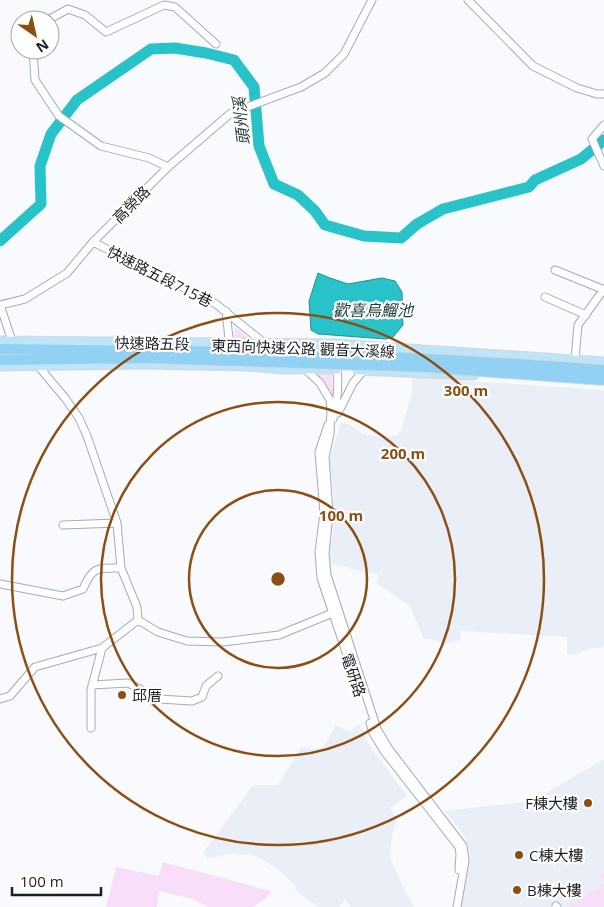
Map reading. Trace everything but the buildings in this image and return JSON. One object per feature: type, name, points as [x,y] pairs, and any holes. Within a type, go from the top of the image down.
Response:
[{"type":"highway","name":"東西向快速公路 觀音大溪線","points":[[0,349],[274,353],[426,358],[604,370]]},
{"type":"highway","name":"東西向快速公路 觀音大溪線","points":[[0,360],[124,358],[388,366],[498,371],[604,380]]},
{"type":"main road","name":"快速路五段","points":[[0,341],[335,344],[604,362]]},
{"type":"main road","name":"快速路五段","points":[[0,366],[39,367],[144,364],[338,369],[604,384]]},
{"type":"street","name":"高榮路","points":[[0,305],[25,299],[67,273],[93,242],[168,167],[231,113],[314,81],[335,65],[352,40],[372,0]]},
{"type":"street","points":[[468,0],[533,66],[577,88],[597,94],[604,94]]},
{"type":"street","points":[[60,13],[68,9],[85,15],[106,32],[164,4],[175,7],[216,44]]},
{"type":"street","points":[[33,60],[36,80],[60,116],[101,146],[149,158],[168,167]]},
{"type":"street","points":[[604,125],[592,139],[604,166]]},
{"type":"street","name":"快速路五段715巷","points":[[93,242],[216,304],[264,343]]},
{"type":"street","points":[[554,270],[603,289],[578,325],[575,359]]},
{"type":"street","points":[[545,297],[586,315]]},
{"type":"street","points":[[0,305],[12,341]]},
{"type":"street","name":"快速路五段715巷","points":[[226,311],[232,366]]},
{"type":"street","name":"電研路","points":[[335,344],[338,369],[338,403],[325,457],[329,513],[325,554],[327,575],[336,612],[373,733],[384,751],[459,848],[460,862],[455,907]]},
{"type":"street","points":[[39,367],[79,418],[87,436],[117,523],[121,568],[137,607],[138,620]]},
{"type":"street","name":"電研路","points":[[305,369],[320,383],[330,400],[331,426]]},
{"type":"street","points":[[331,426],[353,383],[364,370]]},
{"type":"street","name":"電研路","points":[[331,418],[319,452],[324,513],[319,552],[320,578],[336,612]]},
{"type":"street","points":[[63,525],[117,523]]},
{"type":"street","points":[[0,584],[63,596],[83,589],[89,575],[99,568],[121,568]]},
{"type":"street","points":[[138,620],[158,632],[187,641],[224,642],[278,635],[336,612]]},
{"type":"street","points":[[0,699],[10,696],[35,667],[102,648],[138,620]]},
{"type":"street","points":[[92,728],[92,685],[102,648]]},
{"type":"street","points":[[92,685],[128,683],[159,699],[192,701],[202,697],[206,686],[218,676]]},
{"type":"shaded area","points":[[235,327],[252,340],[234,339]]},
{"type":"shaded area","points":[[332,374],[334,404],[325,383],[317,375]]},
{"type":"shaded area","points":[[412,377],[604,390],[604,645],[601,648],[591,648],[577,654],[567,654],[567,637],[461,631],[460,640],[447,643],[423,638],[410,606],[377,584],[378,575],[329,563],[334,522],[334,497],[329,461],[341,422],[350,425],[363,434],[386,438],[397,435],[401,431],[412,393]]},
{"type":"shaded area","points":[[360,724],[369,745],[407,796],[390,808],[397,820],[392,835],[390,857],[414,907],[351,907],[345,899],[339,907],[318,907],[295,890],[296,887],[277,868],[256,856],[230,853],[209,859],[203,853],[253,785],[278,785],[301,747],[315,750],[323,747],[336,725],[350,732]]},
{"type":"shaded area","points":[[604,759],[604,907],[460,907],[469,851],[463,834],[445,811],[532,801]]},
{"type":"shaded area","points":[[163,862],[271,891],[266,898],[253,907],[208,907],[193,899],[159,891],[157,907],[106,907],[116,867],[159,876]]},
{"type":"shaded area","points":[[604,872],[604,883],[599,876]]},
{"type":"shaded area","points":[[604,883],[604,907],[569,907]]},
{"type":"water","name":"歡喜烏鰡池","points":[[318,273],[348,284],[382,278],[395,281],[402,292],[403,325],[393,337],[386,339],[318,334],[311,330],[309,301]]},
{"type":"waterway","name":"頭州溪","points":[[0,241],[41,204],[40,166],[51,134],[77,100],[151,49],[175,48],[234,60],[254,87],[259,146],[274,184],[298,195],[315,211],[325,225],[364,236],[401,238],[417,224],[443,209],[529,187],[535,180],[581,159],[604,140]]},
{"type":"place","name":"邱厝","points":[[122,695]]},
{"type":"place","name":"F棟大樓","points":[[588,803]]},
{"type":"place","name":"C棟大樓","points":[[519,855]]},
{"type":"place","name":"B棟大樓","points":[[517,890]]}]
